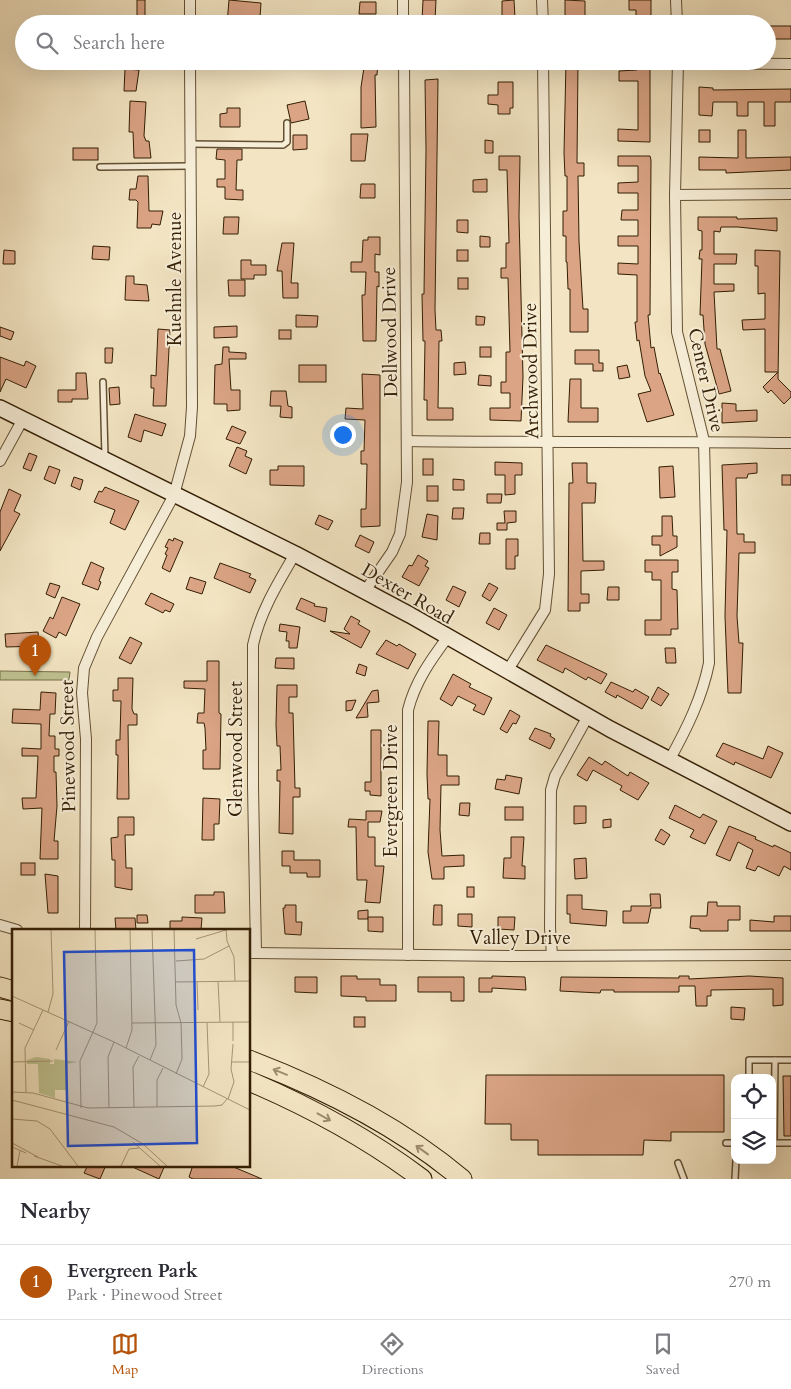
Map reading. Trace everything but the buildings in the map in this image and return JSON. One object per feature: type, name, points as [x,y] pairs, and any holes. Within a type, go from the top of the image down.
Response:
[{"type":"highway","points":[[250,1060],[346,1102],[404,1138],[462,1179]]},
{"type":"highway","points":[[250,1081],[328,1118],[422,1179]]},
{"type":"main road","name":"Dexter Road","points":[[0,408],[295,554],[446,638],[508,670],[588,716],[791,823]]},
{"type":"street","points":[[190,0],[190,15]]},
{"type":"street","points":[[403,0],[403,15]]},
{"type":"street","points":[[542,0],[542,15]]},
{"type":"street","points":[[676,0],[677,15]]},
{"type":"street","points":[[776,64],[791,64]]},
{"type":"street","name":"Kuehnle Avenue","points":[[174,495],[190,436],[192,407],[190,70]]},
{"type":"street","name":"Dellwood Drive","points":[[364,591],[392,552],[400,534],[407,482],[404,70]]},
{"type":"street","name":"Archwood Drive","points":[[508,670],[545,610],[549,574],[543,70]]},
{"type":"street","name":"Center Drive","points":[[670,758],[690,722],[705,683],[708,663],[704,441],[677,332],[675,195],[678,70]]},
{"type":"street","points":[[675,195],[791,194]]},
{"type":"street","points":[[0,461],[23,419]]},
{"type":"street","points":[[407,441],[548,444],[704,441],[791,443]]},
{"type":"street","name":"Pinewood Street","points":[[85,929],[86,746],[82,693],[84,668],[97,637],[174,495]]},
{"type":"street","name":"Glenwood Street","points":[[252,953],[253,645],[256,629],[295,554]]},
{"type":"street","name":"Evergreen Drive","points":[[408,955],[408,710],[413,690],[421,674],[446,638]]},
{"type":"street","points":[[552,955],[550,928],[551,790],[556,776],[588,716]]},
{"type":"street","points":[[0,924],[14,929]]},
{"type":"street","name":"Valley Drive","points":[[252,953],[791,955]]},
{"type":"lane","points":[[191,144],[283,145],[287,142],[287,123]]},
{"type":"lane","points":[[100,167],[191,166]]},
{"type":"lane","points":[[103,382],[105,460]]},
{"type":"lane","points":[[749,1074],[749,1060],[791,1060]]},
{"type":"lane","points":[[774,1119],[775,1060]]},
{"type":"lane","points":[[726,1143],[731,1143]]},
{"type":"lane","points":[[776,1143],[791,1144]]},
{"type":"lane","points":[[678,1163],[684,1179]]},
{"type":"lane","points":[[736,1164],[736,1179]]},
{"type":"green space","points":[[0,671],[70,672],[69,680],[0,680]]},
{"type":"place","name":"Evergreen Park","points":[[35,676]]}]
